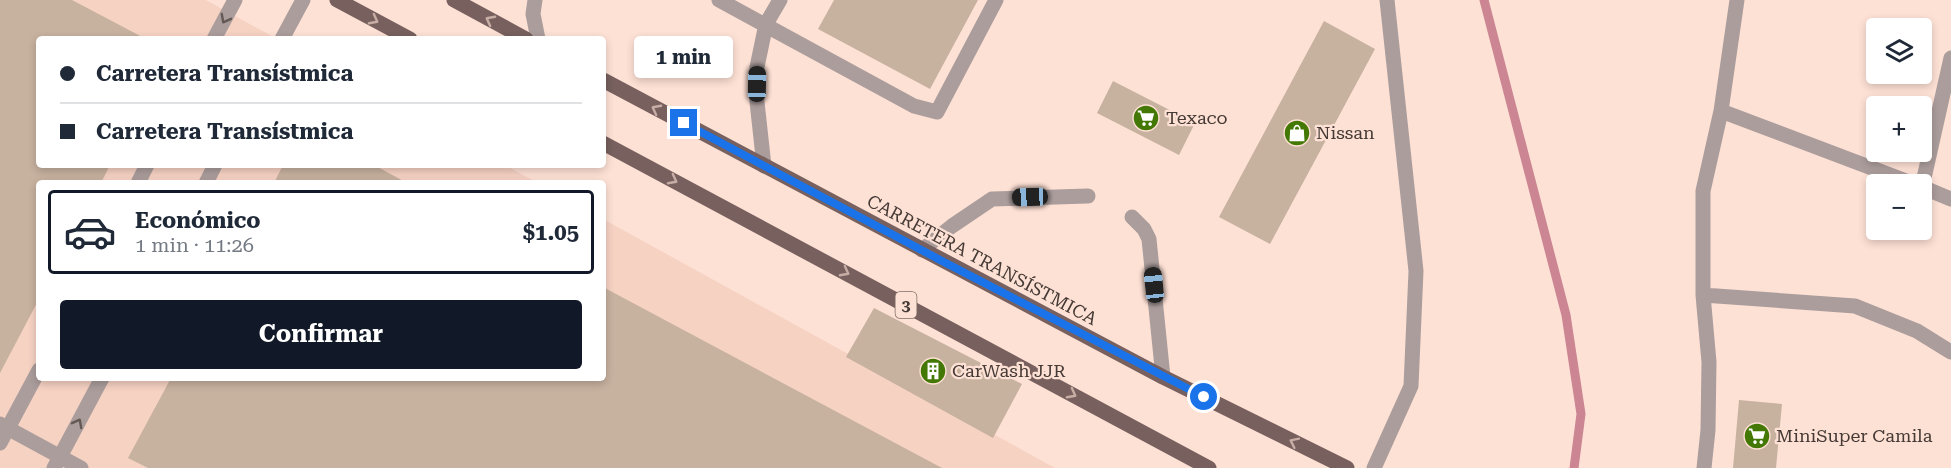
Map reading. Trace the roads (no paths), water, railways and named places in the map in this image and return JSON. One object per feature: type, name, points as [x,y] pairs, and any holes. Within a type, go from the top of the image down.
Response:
[{"type":"main road","points":[[337,0],[404,36]]},
{"type":"main road","points":[[454,0],[520,36]]},
{"type":"main road","name":"CARRETERA TRANSÍSTMICA","points":[[606,82],[1163,377],[1347,468]]},
{"type":"main road","name":"3","points":[[606,145],[1209,468]]},
{"type":"street","points":[[216,36],[235,0]]},
{"type":"street","points":[[284,36],[303,0]]},
{"type":"street","points":[[535,0],[533,14],[537,36]]},
{"type":"street","points":[[719,0],[914,106],[937,112],[996,0]]},
{"type":"street","points":[[764,166],[757,102],[757,67],[766,24],[780,0]]},
{"type":"street","points":[[1374,468],[1411,386],[1416,271],[1387,0]]},
{"type":"street","points":[[1704,468],[1708,430],[1709,362],[1703,295],[1703,191],[1721,111],[1737,0]]},
{"type":"street","points":[[1925,174],[1951,58]]},
{"type":"street","points":[[1721,111],[1888,174]]},
{"type":"street","points":[[1932,191],[1951,199]]},
{"type":"street","points":[[922,250],[992,199],[1088,196]]},
{"type":"street","points":[[1132,217],[1149,239],[1163,377]]},
{"type":"street","points":[[1703,295],[1855,306],[1917,332],[1951,352]]},
{"type":"street","points":[[0,443],[4,427],[36,375]]},
{"type":"street","points":[[57,462],[100,381]]},
{"type":"street","points":[[4,427],[57,462],[81,468]]},
{"type":"waterway","points":[[1484,0],[1566,315],[1581,414],[1574,468]]},
{"type":"place","name":"Texaco","points":[[1146,118]]},
{"type":"place","name":"Nissan","points":[[1297,133]]},
{"type":"place","name":"CarWash JJR","points":[[933,371]]},
{"type":"place","name":"MiniSuper Camila","points":[[1757,436]]}]
